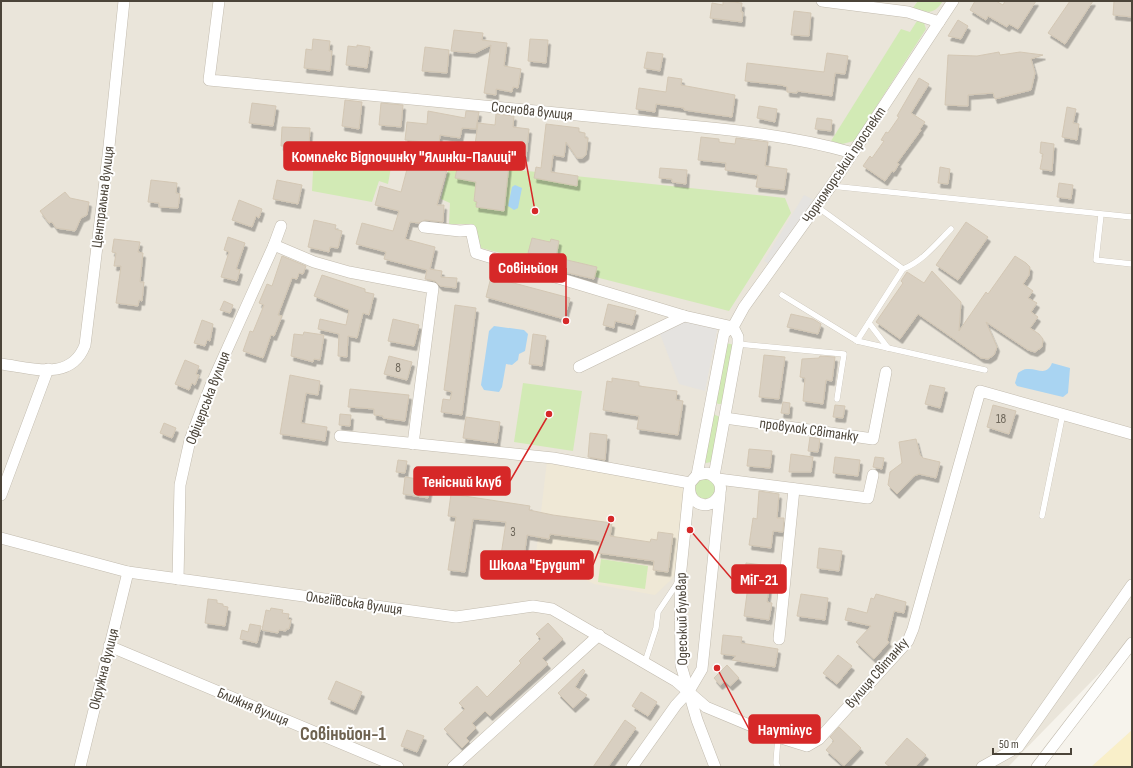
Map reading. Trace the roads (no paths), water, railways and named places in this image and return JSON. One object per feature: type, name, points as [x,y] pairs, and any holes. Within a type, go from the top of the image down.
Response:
[{"type":"street","name":"Центральна вулиця","points":[[1,364],[58,370],[75,362],[85,345],[108,156],[124,1]]},
{"type":"street","name":"Соснова вулиця","points":[[219,1],[209,80],[752,133],[827,145],[853,153]]},
{"type":"street","points":[[822,1],[908,12],[939,22]]},
{"type":"street","name":"Чорноморський проспект","points":[[733,327],[744,307],[831,186],[953,1]]},
{"type":"street","name":"Офіцерська вулиця","points":[[178,579],[180,485],[190,440],[211,385],[281,226]]},
{"type":"street","points":[[424,227],[460,231],[471,230],[476,253],[684,316],[733,327]]},
{"type":"street","points":[[274,244],[314,262],[349,272],[433,288],[413,444]]},
{"type":"street","points":[[579,367],[684,316]]},
{"type":"street","name":"Одеський бульвар","points":[[689,691],[681,665],[680,579],[701,482],[724,333],[733,327],[738,337],[738,344],[725,418],[701,482]]},
{"type":"street","points":[[1,495],[48,369]]},
{"type":"street","name":"провулок Світанку","points":[[725,418],[874,439],[886,372]]},
{"type":"street","name":"вулиця Світанку","points":[[689,691],[706,707],[778,736],[807,746],[819,739],[908,641],[913,629],[980,391],[1063,413]]},
{"type":"street","points":[[1063,413],[1132,434]]},
{"type":"street","points":[[340,436],[553,458],[701,482],[794,489],[868,498],[873,475]]},
{"type":"street","points":[[701,482],[697,503],[704,505],[710,504],[718,498]]},
{"type":"street","name":"Одеський бульвар","points":[[689,691],[702,668],[720,484],[701,482]]},
{"type":"street","points":[[779,639],[794,489]]},
{"type":"street","name":"Ольгіївська вулиця","points":[[1,538],[128,572],[456,617],[542,606],[552,609],[599,635],[645,662],[689,691]]},
{"type":"street","name":"Окружна вулиця","points":[[80,767],[108,646],[128,572]]},
{"type":"street","points":[[982,767],[1018,747],[1132,585]]},
{"type":"street","points":[[453,767],[599,635]]},
{"type":"street","points":[[1037,767],[1132,643]]},
{"type":"street","name":"Ближня вулиця","points":[[108,646],[398,767]]},
{"type":"street","points":[[632,767],[676,705],[689,691]]},
{"type":"street","points":[[689,691],[697,720],[715,767]]},
{"type":"lane","points":[[831,186],[1020,204],[1101,215],[1132,217]]},
{"type":"lane","points":[[816,206],[903,269]]},
{"type":"lane","points":[[1101,215],[1096,260],[1132,264]]},
{"type":"lane","points":[[857,341],[903,269],[913,265],[928,253],[951,229]]},
{"type":"lane","points":[[782,295],[857,341],[985,370]]},
{"type":"lane","points":[[869,323],[888,348]]},
{"type":"lane","points":[[738,344],[844,354],[838,399]]},
{"type":"lane","points":[[1042,516],[1063,413]]},
{"type":"lane","points":[[645,662],[656,628],[658,612],[680,579]]},
{"type":"lane","points":[[778,736],[776,763],[778,767]]},
{"type":"water","points":[[515,185],[522,188],[518,208],[514,210],[508,206],[512,187]]},
{"type":"water","points":[[494,326],[524,330],[528,334],[525,351],[519,354],[518,360],[512,365],[506,364],[502,387],[499,392],[484,390],[481,385],[489,331]]},
{"type":"water","points":[[1052,363],[1070,368],[1068,393],[1063,397],[1017,386],[1015,383],[1018,373],[1021,371],[1031,369],[1044,371],[1050,367]]},
{"type":"place","name":"Комплекс Відпочинку \"Ялинки-Палиці\"","points":[[535,211]]},
{"type":"place","name":"Совіньйон","points":[[566,321]]},
{"type":"place","name":"Тенісний клуб","points":[[549,414]]},
{"type":"place","name":"Школа \"Ерудит\"","points":[[611,519]]},
{"type":"place","name":"МіГ-21","points":[[690,530]]},
{"type":"place","name":"Наутілус","points":[[717,668]]},
{"type":"district","name":"Совіньйон-1","points":[[343,734]]}]
